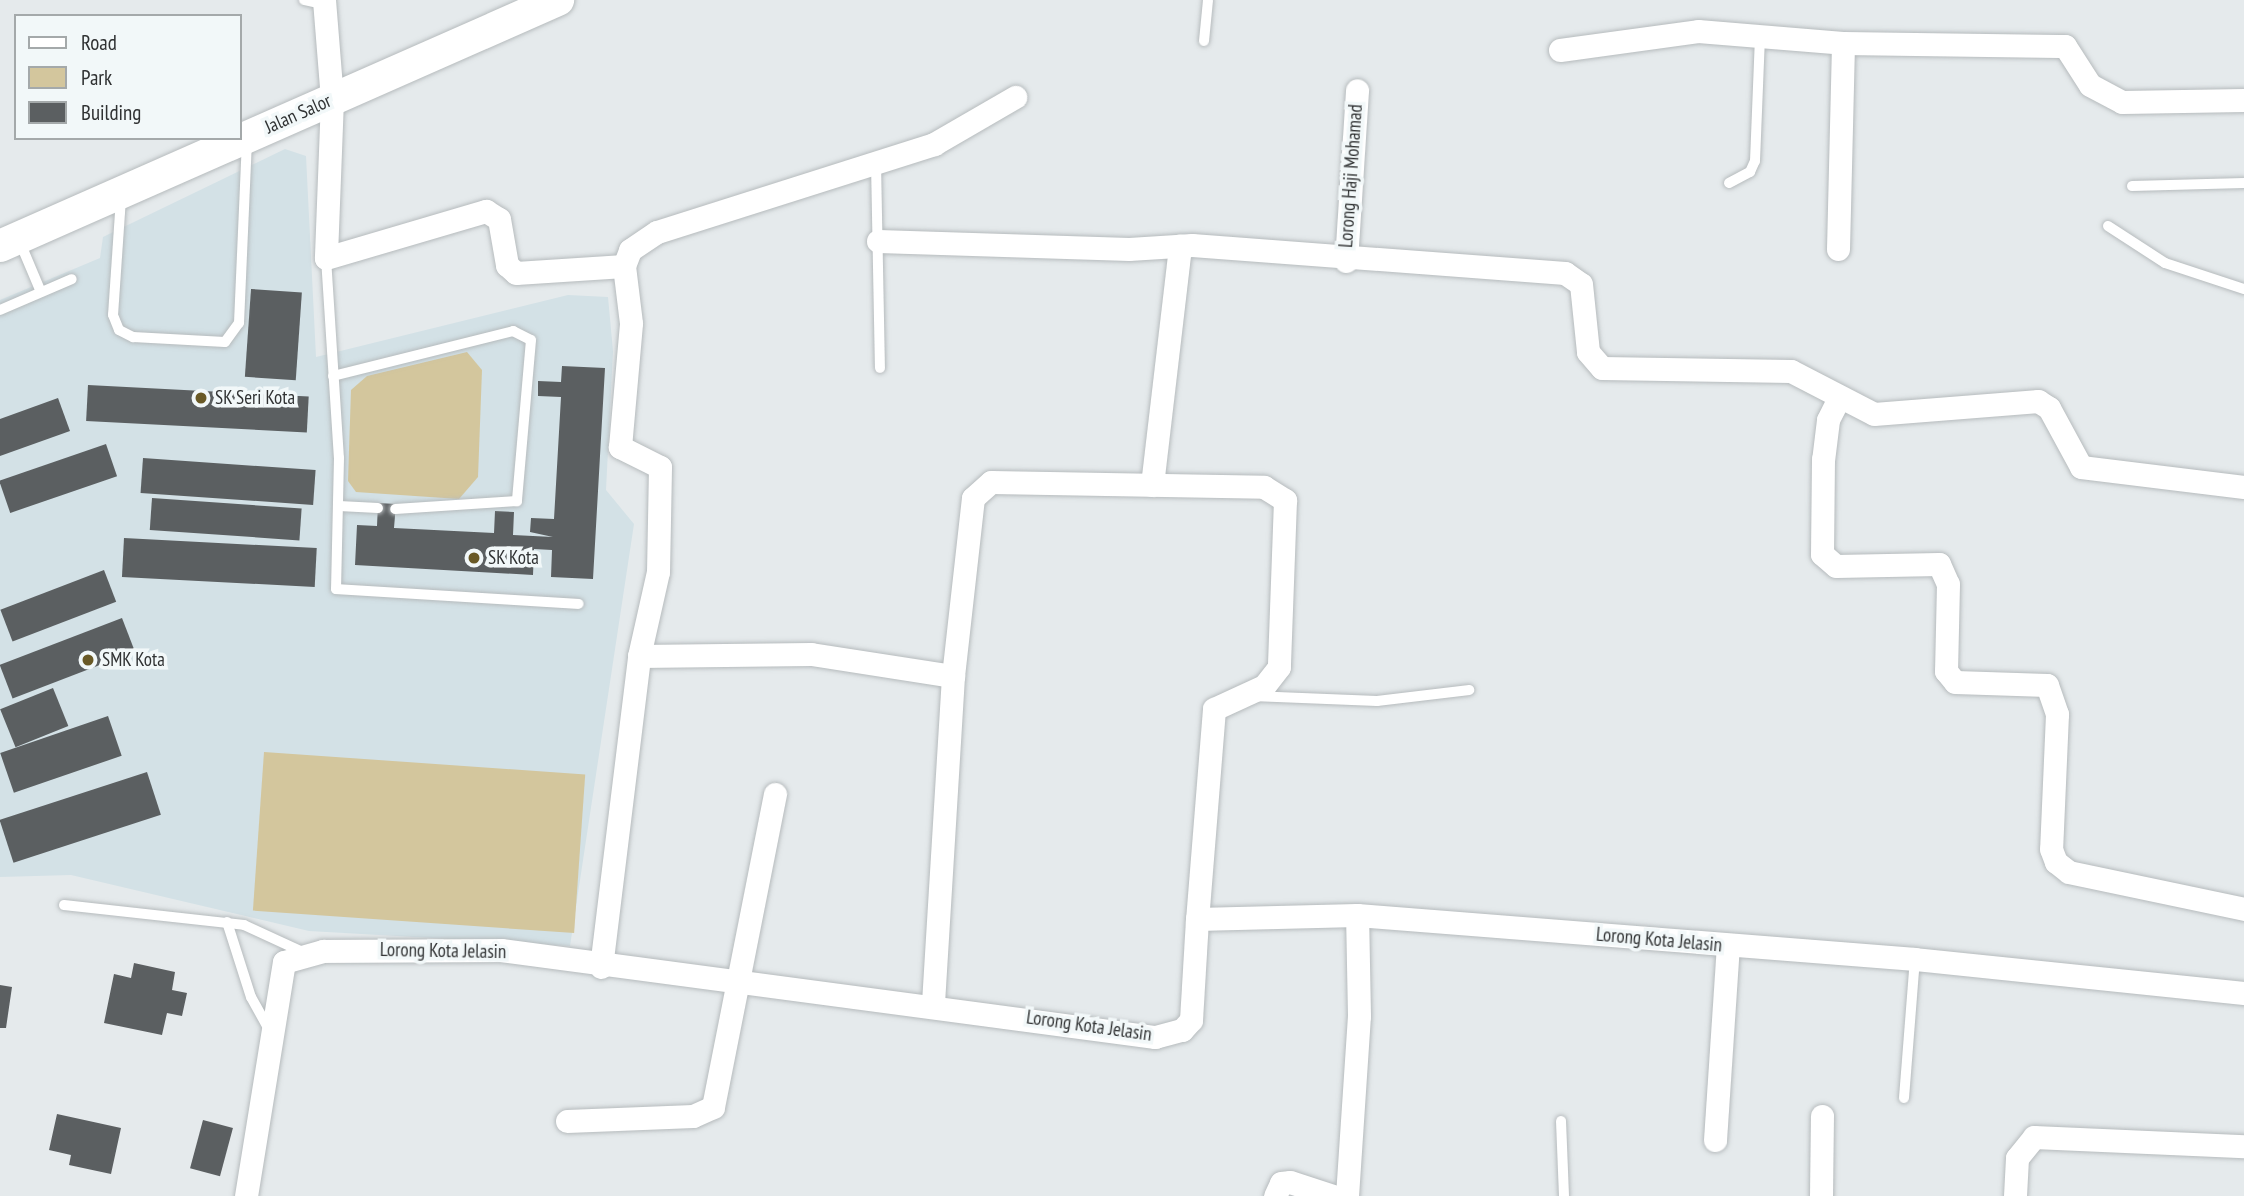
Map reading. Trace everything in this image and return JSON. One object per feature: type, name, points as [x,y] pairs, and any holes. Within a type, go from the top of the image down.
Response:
[{"type":"main road","name":"Jalan Salor","points":[[242,136],[558,0]]},
{"type":"main road","name":"Jalan Salor","points":[[9,242],[234,140]]},
{"type":"street","points":[[317,2],[332,99],[326,258],[486,211],[499,219],[507,265],[516,273],[625,266]]},
{"type":"street","points":[[1560,50],[1698,31],[1760,33],[1843,43],[2065,46],[2090,85],[2122,102],[2244,100]]},
{"type":"street","points":[[1838,250],[1843,43]]},
{"type":"street","name":"Lorong Haji Mohamad","points":[[1346,261],[1357,90]]},
{"type":"street","points":[[601,967],[639,656],[658,572],[662,472],[656,461],[620,447],[631,323],[625,266],[644,237],[934,144],[1015,97]]},
{"type":"street","points":[[878,240],[1180,246],[1346,261],[1565,273],[1581,284],[1588,352],[1602,368],[1791,370],[1820,380],[1838,400],[1886,415],[2038,401],[2049,408],[2076,460],[2087,470],[2244,487]]},
{"type":"street","points":[[1152,485],[1180,246]]},
{"type":"street","points":[[1838,400],[1828,420],[1823,459],[1822,554],[1836,566],[1938,564],[1948,583],[1946,671],[1964,683],[2047,685],[2057,714],[2051,849],[2056,862],[2070,873],[2244,909]]},
{"type":"street","points":[[933,1003],[953,676],[972,498],[981,488],[1011,479],[1264,487],[1285,500],[1279,667],[1264,687],[1220,702],[1210,723],[1197,919]]},
{"type":"street","points":[[639,656],[811,654],[953,676]]},
{"type":"street","points":[[567,1121],[693,1116],[713,1107],[741,981],[775,794]]},
{"type":"street","points":[[1347,1196],[1359,1016],[1357,915]]},
{"type":"street","name":"Lorong Kota Jelasin","points":[[305,953],[501,950],[601,967],[933,1003],[1168,1035],[1182,1030],[1195,1006],[1197,919],[1357,915],[1915,959],[2244,993]]},
{"type":"street","points":[[1715,1140],[1728,946]]},
{"type":"street","points":[[246,1196],[284,962],[305,953]]},
{"type":"street","points":[[1821,1196],[1822,1116]]},
{"type":"street","points":[[2015,1196],[2017,1158],[2034,1137],[2244,1146]]},
{"type":"street","points":[[1275,1196],[1281,1183],[1290,1182],[1334,1196]]},
{"type":"lane","points":[[1204,41],[1208,0]]},
{"type":"lane","points":[[1728,183],[1750,172],[1755,162],[1760,33]]},
{"type":"lane","points":[[122,192],[113,315],[119,330],[133,337],[225,342],[239,323],[236,140]]},
{"type":"lane","points":[[876,163],[880,368]]},
{"type":"lane","points":[[2132,186],[2244,183]]},
{"type":"lane","points":[[2108,226],[2165,263],[2244,289]]},
{"type":"lane","points":[[9,242],[41,292]]},
{"type":"lane","points":[[326,258],[339,506],[336,589],[579,604]]},
{"type":"lane","points":[[0,310],[72,279]]},
{"type":"lane","points":[[333,376],[513,331],[531,340],[517,501],[396,509]]},
{"type":"lane","points":[[339,506],[378,508]]},
{"type":"lane","points":[[1240,694],[1280,702],[1377,701],[1469,690]]},
{"type":"lane","points":[[64,905],[227,922],[305,953]]},
{"type":"lane","points":[[227,922],[251,996],[271,1032]]},
{"type":"lane","points":[[1905,1098],[1915,959]]},
{"type":"lane","points":[[1561,1121],[1564,1196]]},
{"type":"shaded area","points":[[285,149],[306,156],[316,357],[568,295],[608,297],[613,351],[606,490],[634,524],[570,946],[309,931],[71,875],[0,877],[0,300],[100,258],[103,237]]},
{"type":"green space","points":[[467,352],[482,370],[478,477],[459,499],[356,492],[348,481],[351,390],[367,376]]},
{"type":"green space","points":[[264,752],[585,774],[574,933],[253,911]]},
{"type":"building","points":[[251,289],[302,293],[296,380],[245,377]]},
{"type":"building","points":[[562,366],[605,368],[593,579],[551,577],[552,550],[534,549],[533,575],[355,565],[357,525],[377,526],[378,503],[396,504],[394,528],[494,533],[495,511],[514,512],[513,535],[553,537],[530,532],[531,518],[554,519],[561,397],[538,396],[538,381],[561,382]]},
{"type":"building","points":[[88,385],[309,397],[307,433],[86,421]]},
{"type":"building","points":[[58,398],[70,431],[0,456],[0,419]]},
{"type":"building","points":[[106,444],[117,476],[10,513],[0,480]]},
{"type":"building","points":[[143,458],[316,470],[313,505],[141,493]]},
{"type":"building","points":[[152,498],[302,508],[299,540],[150,530]]},
{"type":"building","points":[[124,538],[317,548],[315,587],[122,577]]},
{"type":"building","points":[[104,570],[116,602],[13,642],[0,610]]},
{"type":"building","points":[[122,618],[135,652],[13,699],[0,665]]},
{"type":"building","points":[[53,688],[68,726],[16,747],[0,709]]},
{"type":"building","points":[[108,716],[122,756],[14,793],[0,753]]},
{"type":"building","points":[[147,772],[161,815],[13,863],[0,820]]},
{"type":"building","points":[[134,963],[175,972],[172,990],[187,993],[182,1016],[167,1013],[162,1035],[104,1023],[114,974],[131,978]]},
{"type":"building","points":[[0,985],[12,987],[6,1028],[0,1028]]},
{"type":"building","points":[[57,1114],[121,1128],[111,1174],[69,1165],[71,1155],[49,1150]]},
{"type":"building","points":[[203,1120],[233,1128],[220,1176],[190,1168]]},
{"type":"place","name":"SK Seri Kota","points":[[201,398]]},
{"type":"place","name":"SK Kota","points":[[474,558]]},
{"type":"place","name":"SMK Kota","points":[[88,660]]}]
